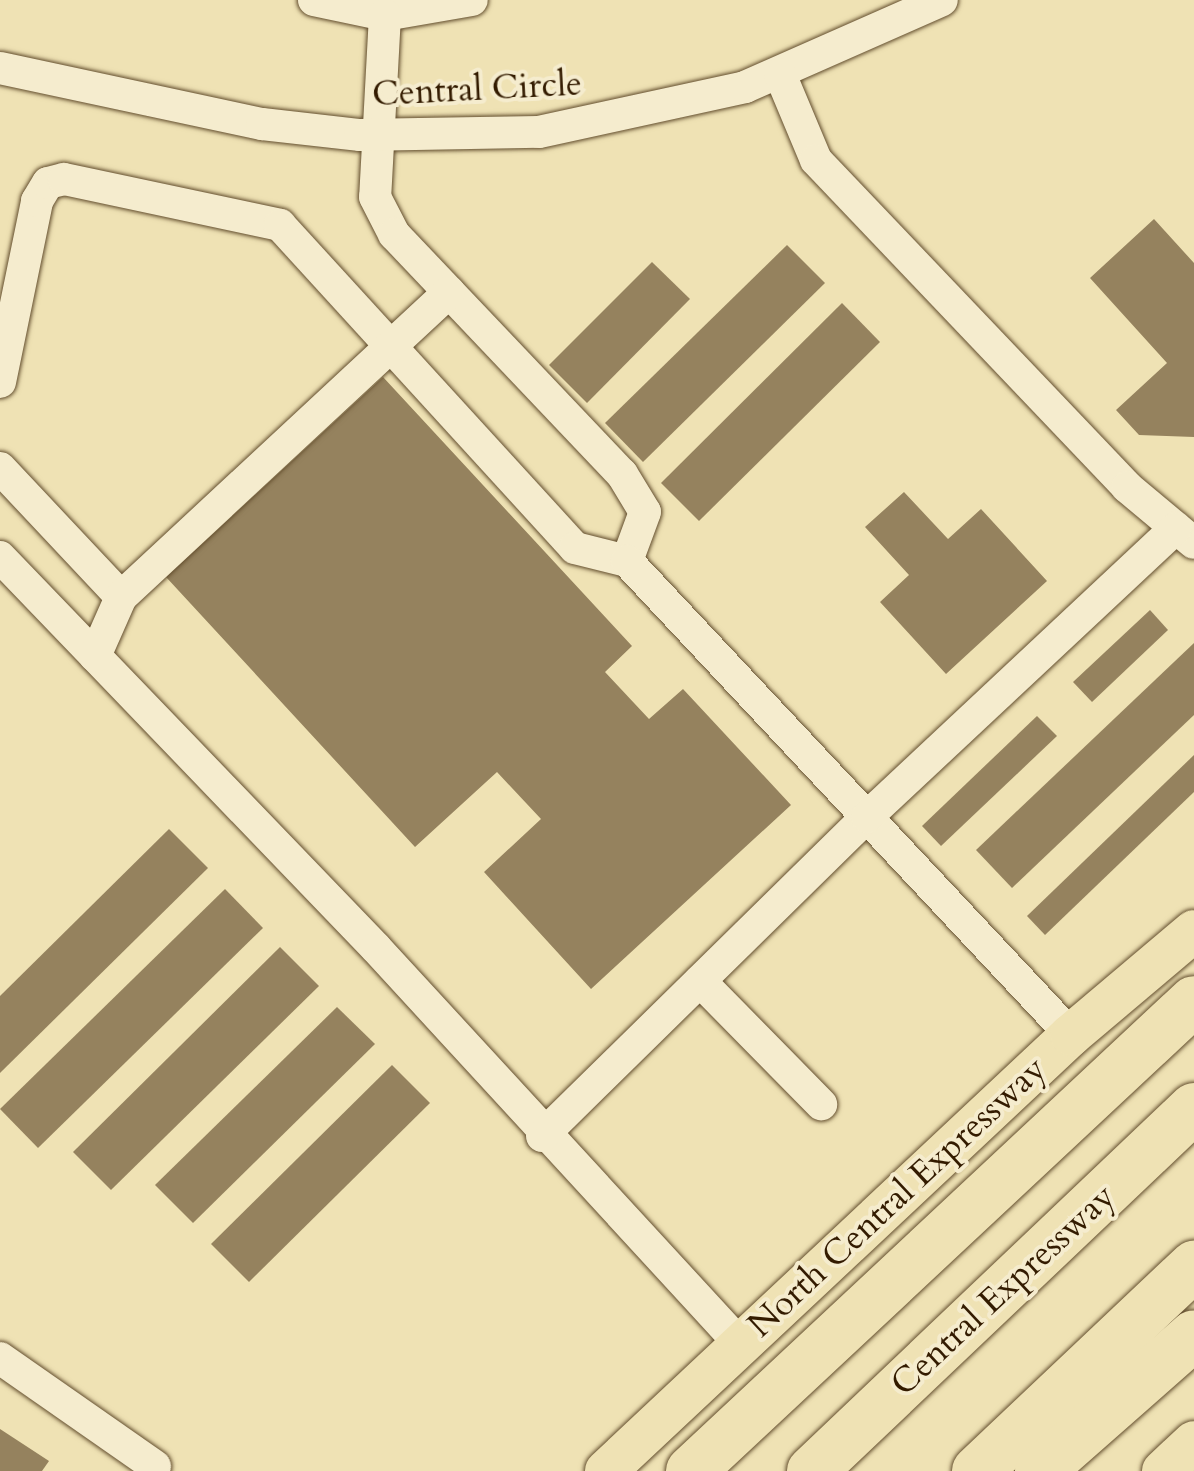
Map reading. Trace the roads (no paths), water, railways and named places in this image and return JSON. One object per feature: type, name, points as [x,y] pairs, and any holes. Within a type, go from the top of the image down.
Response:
[{"type":"highway","points":[[691,1471],[1194,1001]]},
{"type":"highway","name":"Central Expressway","points":[[812,1471],[1194,1108]]},
{"type":"highway","points":[[978,1471],[1194,1266]]},
{"type":"highway","points":[[1040,1471],[1194,1335]]},
{"type":"main road","name":"North Central Expressway","points":[[606,1471],[1071,1035],[1194,931]]},
{"type":"main road","points":[[1164,1471],[1194,1442]]},
{"type":"street","points":[[314,0],[385,16],[472,0]]},
{"type":"street","name":"Central Circle","points":[[0,68],[262,124],[377,135],[539,132],[617,120],[780,74],[942,0]]},
{"type":"street","points":[[385,16],[375,197],[394,234],[622,474],[644,512],[627,560]]},
{"type":"street","points":[[542,1136],[867,817],[1185,536],[1127,486],[816,160],[780,74]]},
{"type":"street","points":[[0,382],[37,200],[48,183],[64,179],[280,225],[394,344],[408,370],[575,548],[627,560],[1071,1035]]},
{"type":"street","points":[[95,656],[121,597],[449,292]]},
{"type":"street","points":[[0,468],[121,597]]},
{"type":"street","points":[[0,558],[376,948],[542,1136],[740,1344]]},
{"type":"street","points":[[700,981],[821,1104]]},
{"type":"street","points":[[0,1358],[155,1466]]}]
